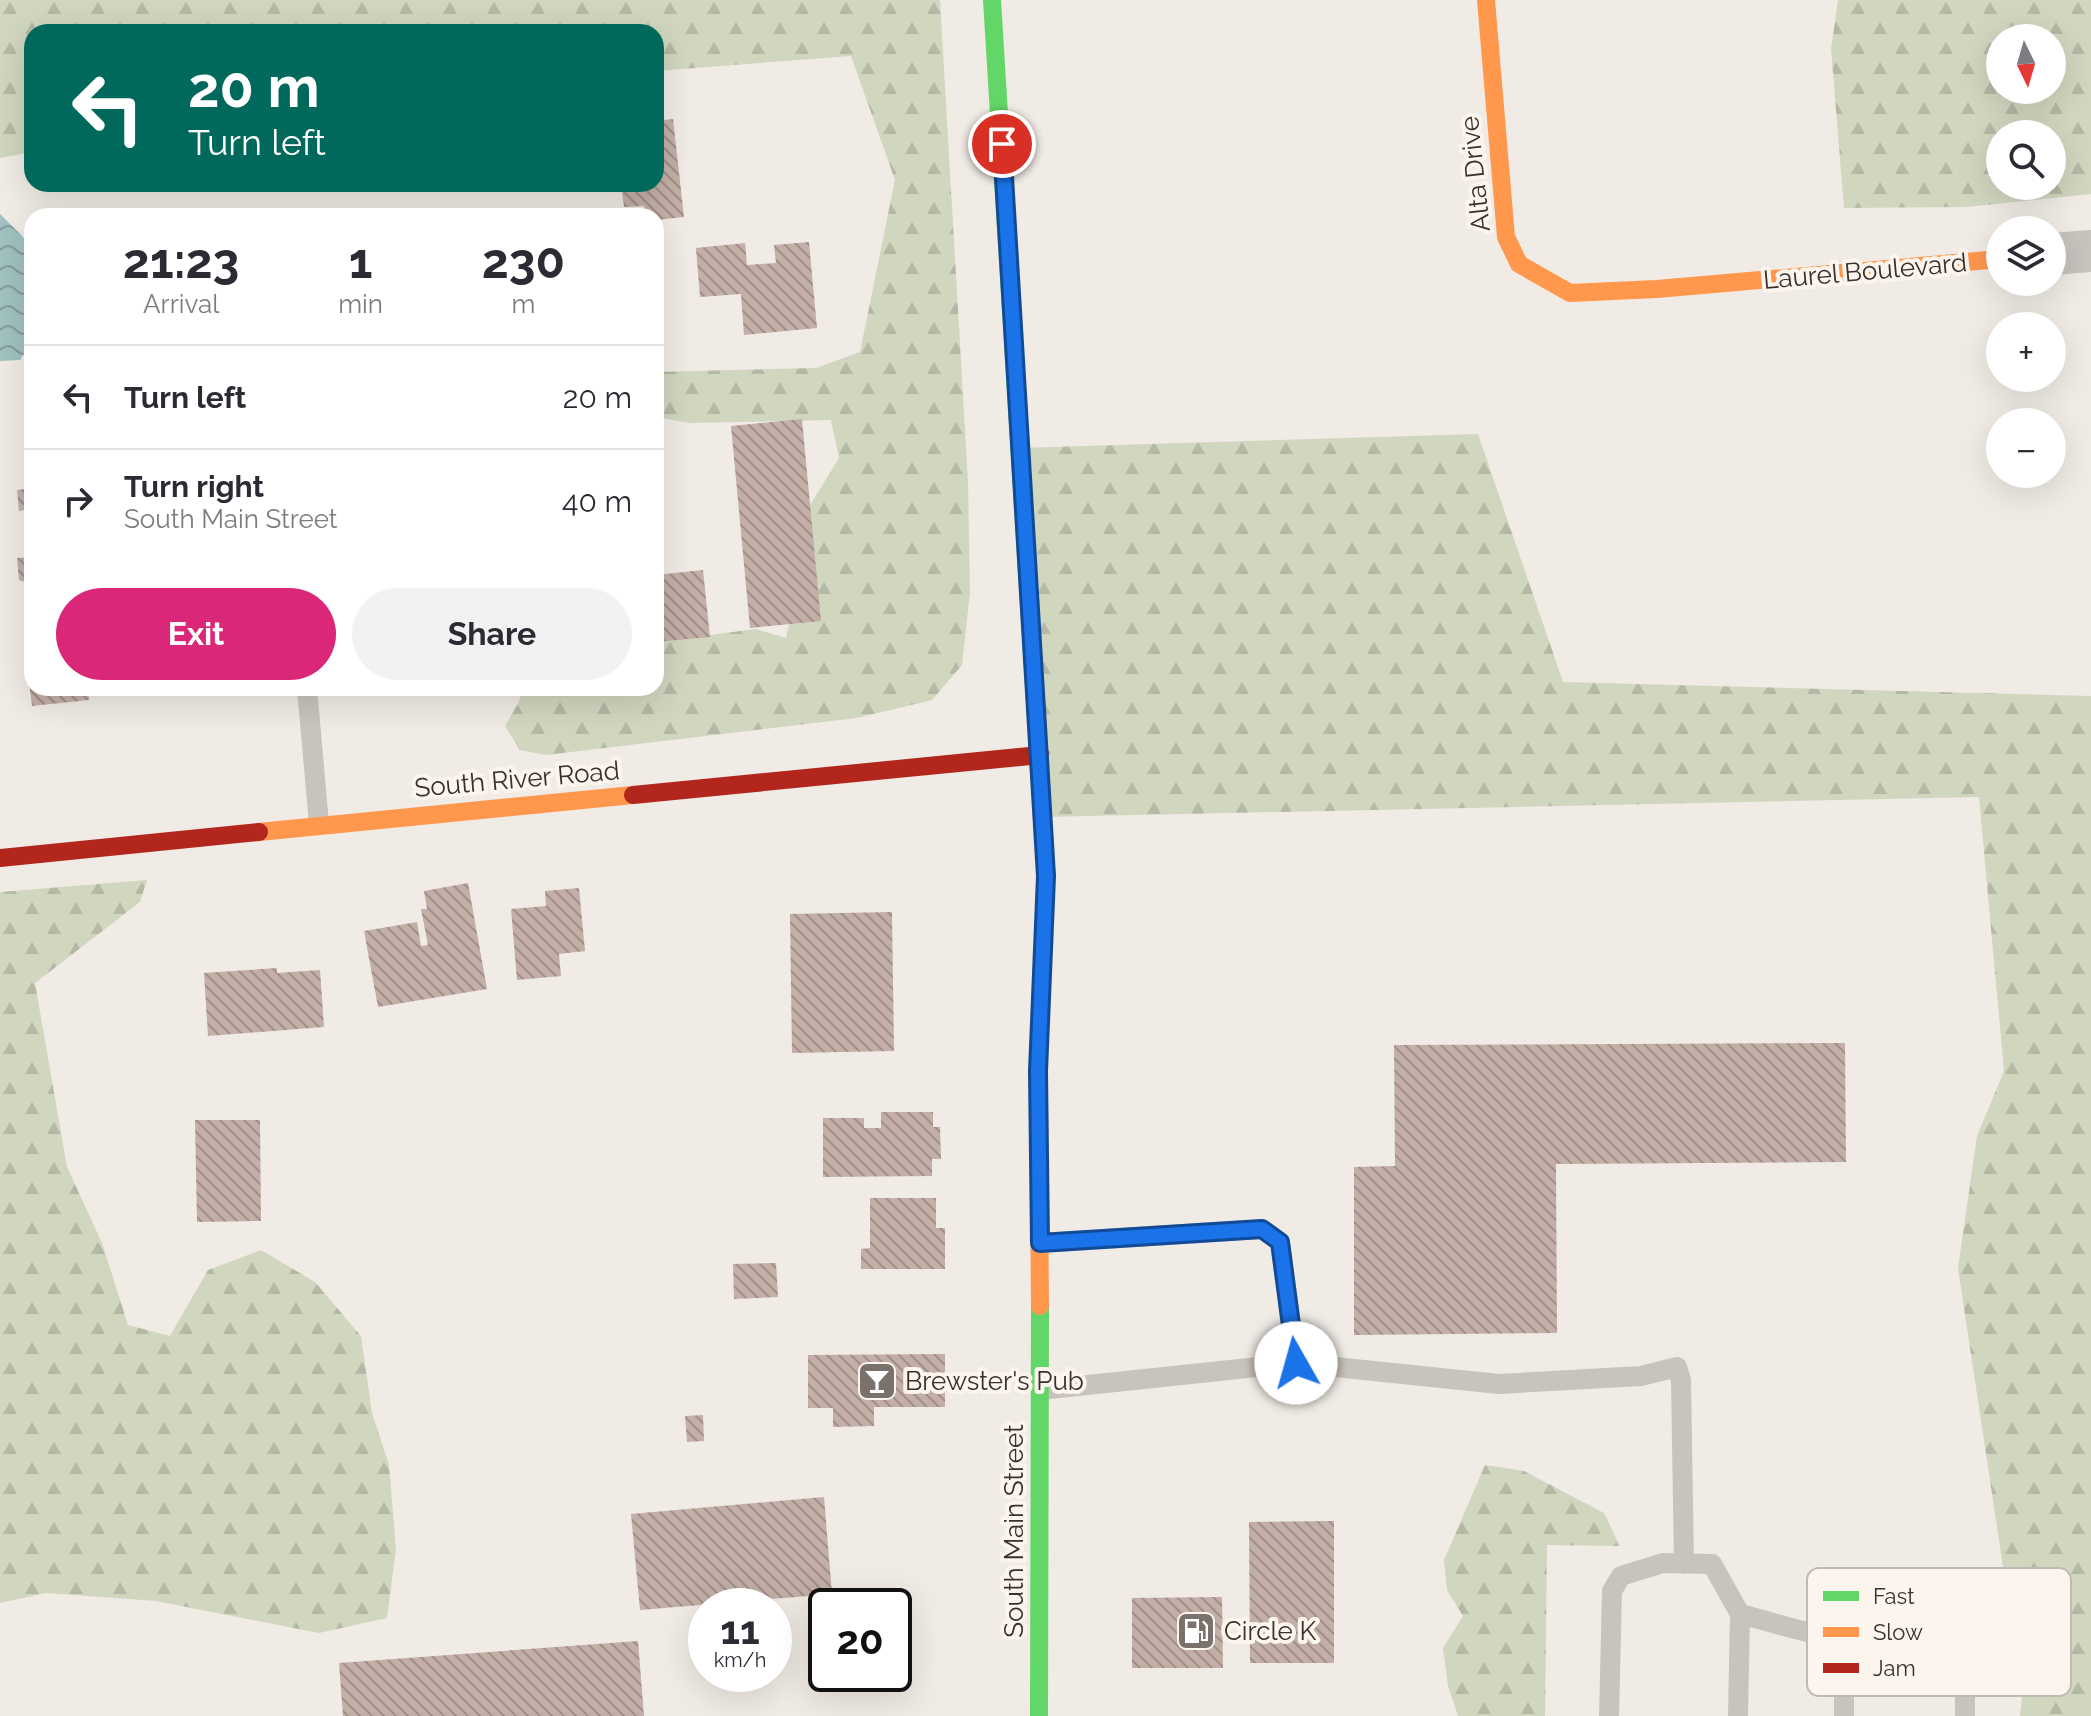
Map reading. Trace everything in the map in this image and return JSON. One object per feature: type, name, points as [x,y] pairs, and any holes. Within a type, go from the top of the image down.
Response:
[{"type":"street","name":"South Main Street","points":[[992,0],[1046,876],[1038,1071],[1039,1716]]},
{"type":"street","name":"Alta Drive","points":[[1486,0],[1506,237],[1519,264],[1570,293],[1731,283]]},
{"type":"street","points":[[2066,253],[2091,251]]},
{"type":"street","name":"Laurel Boulevard","points":[[1731,283],[1986,260]]},
{"type":"street","name":"South River Road","points":[[0,858],[1040,755]]},
{"type":"lane","points":[[308,696],[319,824]]},
{"type":"lane","points":[[1040,1243],[1262,1229],[1273,1234],[1280,1242],[1296,1363]]},
{"type":"lane","points":[[1040,1390],[1296,1363],[1499,1384],[1641,1376],[1677,1367],[1681,1380],[1684,1564]]},
{"type":"lane","points":[[1609,1716],[1612,1591],[1621,1576],[1663,1563],[1712,1564],[1740,1614],[1738,1716]]},
{"type":"lane","points":[[1740,1614],[1807,1630]]},
{"type":"green space","points":[[0,0],[940,0],[968,482],[970,592],[962,665],[932,700],[857,718],[546,755],[520,750],[505,726],[520,696],[664,696],[664,641],[756,629],[786,638],[794,602],[785,546],[839,458],[831,420],[689,423],[664,418],[664,372],[816,368],[860,352],[895,180],[851,56],[664,70],[664,24],[24,24],[24,154],[0,158]]},
{"type":"green space","points":[[1838,0],[2091,0],[2091,194],[2066,197],[2066,120],[1986,120],[1986,200],[2033,200],[1966,207],[1844,208],[1831,49]]},
{"type":"green space","points":[[1478,434],[1563,682],[2091,696],[2091,1716],[2020,1716],[2022,1696],[2071,1696],[2071,1568],[2003,1568],[1958,1268],[1977,1136],[2004,1071],[1979,797],[1043,817],[1020,448]]},
{"type":"green space","points":[[147,880],[140,902],[35,983],[67,1167],[102,1243],[128,1325],[170,1336],[208,1270],[261,1250],[315,1282],[361,1336],[372,1413],[389,1465],[396,1549],[387,1618],[319,1633],[156,1601],[46,1593],[0,1603],[0,892]]},
{"type":"green space","points":[[1485,1465],[1524,1471],[1604,1513],[1620,1546],[1547,1545],[1545,1716],[1458,1716],[1448,1686],[1443,1648],[1463,1616],[1447,1590],[1444,1560]]},
{"type":"water","points":[[0,214],[24,238],[24,354],[20,360],[0,361]]},
{"type":"building","points":[[673,119],[684,217],[664,219],[664,208],[624,207],[622,192],[664,192],[664,120]]},
{"type":"building","points":[[809,242],[817,328],[744,335],[741,294],[700,297],[696,248],[745,243],[747,265],[776,263],[774,245]]},
{"type":"building","points":[[802,419],[821,621],[750,628],[731,426]]},
{"type":"building","points":[[24,489],[24,510],[19,511],[17,490]]},
{"type":"building","points":[[17,558],[24,558],[24,582],[19,580]]},
{"type":"building","points":[[703,570],[710,637],[664,641],[664,574]]},
{"type":"building","points":[[31,696],[89,696],[89,700],[32,706]]},
{"type":"building","points":[[468,883],[487,989],[378,1007],[364,931],[417,922],[421,946],[428,945],[421,909],[427,909],[424,891]]},
{"type":"building","points":[[579,888],[585,951],[559,954],[561,976],[517,980],[511,909],[546,906],[545,891]]},
{"type":"building","points":[[892,912],[894,1051],[792,1053],[790,914]]},
{"type":"building","points":[[277,968],[277,973],[320,970],[324,1027],[208,1036],[204,973]]},
{"type":"building","points":[[1845,1043],[1846,1162],[1556,1164],[1557,1333],[1354,1335],[1354,1167],[1395,1166],[1394,1045]]},
{"type":"building","points":[[881,1112],[933,1112],[933,1127],[940,1127],[941,1159],[932,1159],[932,1176],[823,1177],[823,1118],[864,1118],[864,1128],[881,1128]]},
{"type":"building","points":[[195,1120],[260,1120],[261,1221],[197,1222]]},
{"type":"building","points":[[870,1198],[936,1198],[936,1228],[945,1228],[945,1269],[861,1269],[861,1249],[870,1248]]},
{"type":"building","points":[[776,1263],[778,1297],[734,1299],[733,1264]]},
{"type":"building","name":"Brewster's Pub","points":[[945,1354],[945,1407],[874,1407],[874,1426],[833,1427],[833,1408],[808,1408],[808,1355]]},
{"type":"building","points":[[703,1415],[704,1441],[687,1442],[685,1416]]},
{"type":"building","points":[[824,1497],[832,1588],[808,1588],[808,1596],[792,1597],[792,1588],[688,1588],[688,1606],[640,1610],[631,1514]]},
{"type":"building","points":[[1334,1521],[1334,1663],[1250,1663],[1249,1522]]},
{"type":"building","points":[[1222,1597],[1223,1668],[1132,1668],[1132,1598]]},
{"type":"building","points":[[638,1641],[644,1716],[343,1716],[339,1663]]},
{"type":"traffic: fast","points":[[992,0],[1032,654]]},
{"type":"traffic: fast","points":[[1039,1716],[1040,1306]]},
{"type":"traffic: slow","points":[[1486,0],[1506,237],[1519,264],[1570,293],[1657,289],[1986,260]]},
{"type":"traffic: slow","points":[[1032,654],[1046,876],[1038,1071],[1040,1306]]},
{"type":"traffic: slow","points":[[259,832],[633,795]]},
{"type":"traffic: jam","points":[[633,795],[1040,755]]},
{"type":"traffic: jam","points":[[0,858],[259,832]]},
{"type":"place","name":"Brewster's Pub","points":[[877,1381]]},
{"type":"place","name":"Circle K","points":[[1196,1631]]},
{"type":"route","points":[[1002,144],[1046,876],[1038,1071],[1040,1243],[1262,1229],[1273,1234],[1280,1242],[1296,1363]]}]
